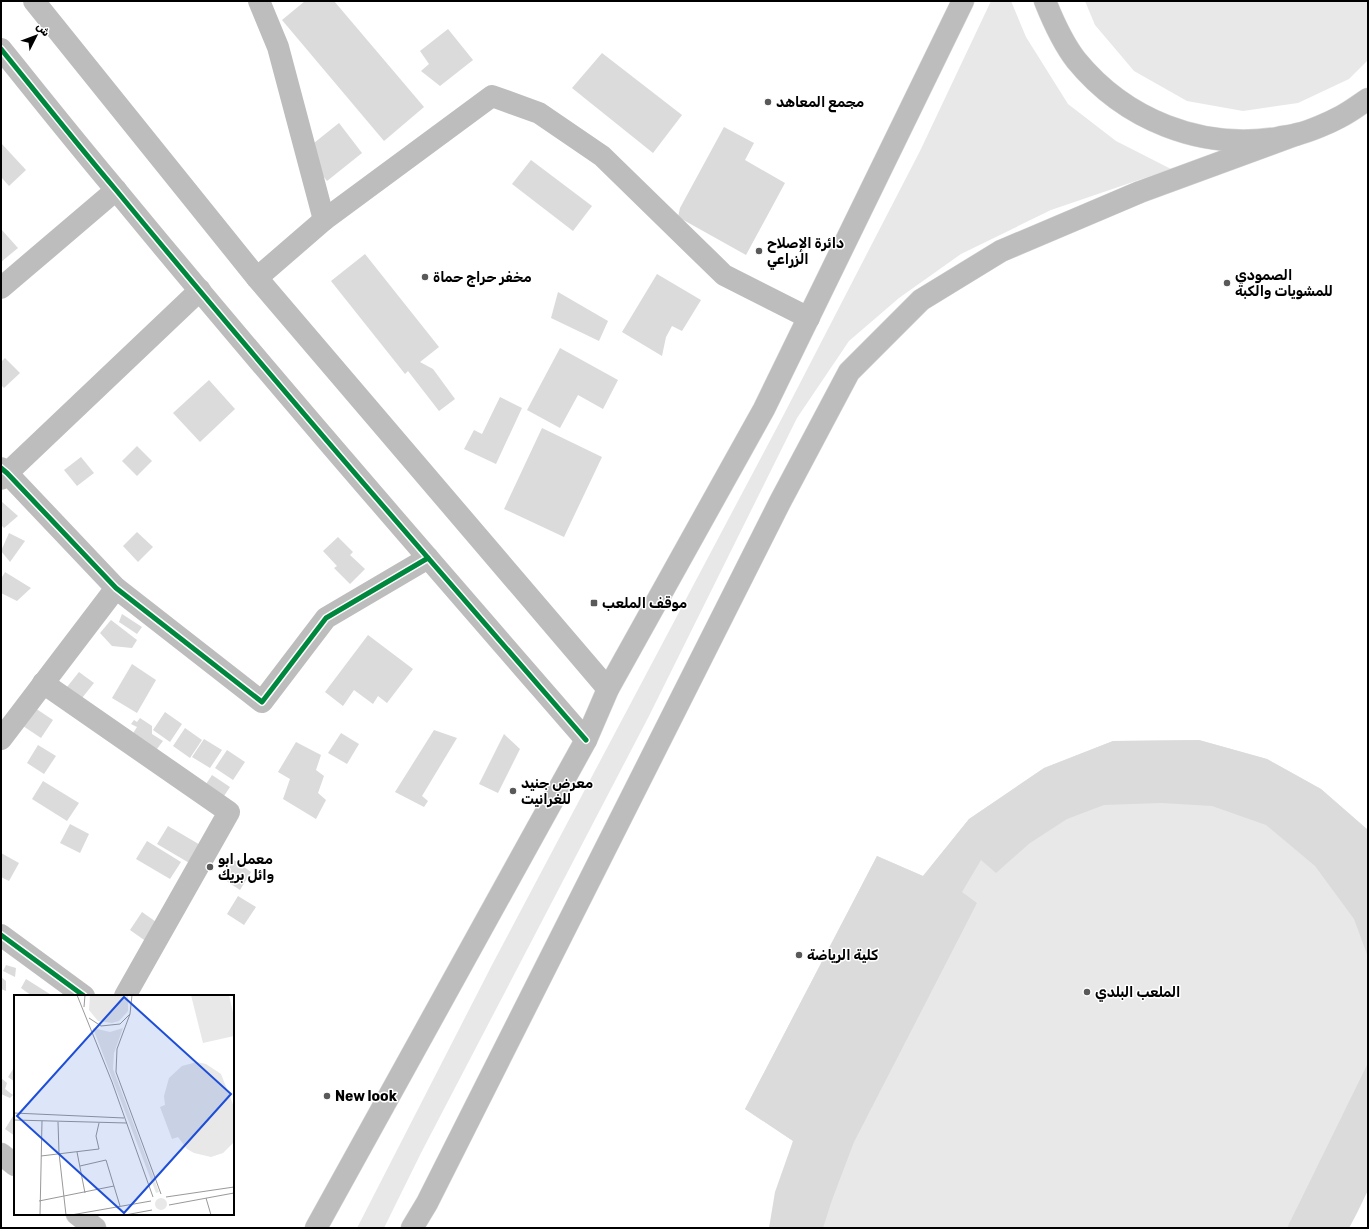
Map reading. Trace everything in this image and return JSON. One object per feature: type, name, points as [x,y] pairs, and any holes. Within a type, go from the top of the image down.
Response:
[{"type":"street","points":[[34,1],[257,278],[608,689]]},
{"type":"street","points":[[260,1],[278,47],[324,220]]},
{"type":"street","points":[[316,1228],[586,740],[608,689],[764,409],[963,1]]},
{"type":"street","points":[[1045,1],[1054,23],[1076,59],[1104,89],[1138,113],[1175,130],[1216,140],[1257,141],[1298,134]]},
{"type":"street","points":[[1,49],[200,290],[428,558],[586,740]]},
{"type":"street","points":[[257,278],[324,220],[492,96],[539,113],[602,156],[724,276],[809,318]]},
{"type":"street","points":[[412,1228],[427,1204],[776,510],[849,372],[921,300],[1001,251],[1140,192],[1341,117],[1368,99]]},
{"type":"street","points":[[1,288],[116,190]]},
{"type":"street","points":[[200,290],[3,474],[116,588],[262,702],[326,618],[428,558]]},
{"type":"street","points":[[1,740],[116,588]]},
{"type":"street","points":[[43,684],[229,812],[126,995]]},
{"type":"street","points":[[1,936],[83,995]]},
{"type":"street","points":[[1,1154],[14,1164]]},
{"type":"street","points":[[78,1215],[95,1228]]},
{"type":"shaded area","points":[[991,1],[1011,1],[1026,37],[1068,104],[1116,141],[1171,169],[1051,210],[961,254],[899,298],[849,341],[797,418],[649,716],[421,1153],[384,1228],[357,1228],[493,963],[782,418],[920,151]]},
{"type":"shaded area","points":[[1085,1],[1368,1],[1368,60],[1349,79],[1298,103],[1243,111],[1187,101],[1134,71],[1095,25]]},
{"type":"shaded area","name":"الملعب البلدي","points":[[1199,740],[1267,759],[1321,789],[1368,830],[1368,1190],[1349,1228],[769,1228],[793,1141],[745,1109],[877,856],[923,876],[969,819],[1044,768],[1113,741]]},
{"type":"building","points":[[305,1],[334,1],[424,107],[384,141],[282,20]]},
{"type":"building","points":[[448,29],[473,60],[440,86],[421,71],[429,64],[420,51]]},
{"type":"building","points":[[602,53],[682,115],[653,153],[572,88]]},
{"type":"building","points":[[339,123],[362,153],[327,181],[304,151]]},
{"type":"building","points":[[724,127],[754,143],[745,160],[785,183],[746,255],[678,217],[680,208]]},
{"type":"building","points":[[1,143],[26,170],[9,186],[1,177]]},
{"type":"building","points":[[531,160],[592,206],[573,231],[512,184]]},
{"type":"building","points":[[1,229],[18,248],[1,262]]},
{"type":"building","points":[[365,254],[439,347],[420,362],[433,369],[455,399],[439,411],[408,371],[405,374],[331,281]]},
{"type":"building","points":[[657,274],[701,300],[682,331],[672,326],[666,337],[662,356],[622,332]]},
{"type":"building","points":[[558,292],[608,321],[599,341],[551,318]]},
{"type":"building","points":[[560,348],[618,380],[603,409],[578,395],[560,428],[527,410]]},
{"type":"building","points":[[5,358],[20,373],[4,388],[1,385],[1,362]]},
{"type":"building","points":[[209,380],[235,409],[200,442],[173,413]]},
{"type":"building","points":[[500,397],[522,408],[496,464],[464,449],[474,430],[482,434]]},
{"type":"building","points":[[542,428],[602,457],[564,537],[504,509]]},
{"type":"building","points":[[137,446],[152,461],[137,476],[122,461]]},
{"type":"building","points":[[81,457],[94,473],[77,486],[64,470]]},
{"type":"building","points":[[1,501],[18,516],[4,528],[1,525]]},
{"type":"building","points":[[137,532],[153,547],[138,562],[123,546]]},
{"type":"building","points":[[9,533],[25,541],[10,562],[1,551]]},
{"type":"building","points":[[338,537],[353,552],[350,555],[365,569],[350,584],[334,568],[337,566],[323,551]]},
{"type":"building","points":[[5,572],[31,588],[17,601],[1,593],[1,579]]},
{"type":"building","points":[[122,614],[142,627],[137,634],[119,622]]},
{"type":"building","points":[[111,620],[137,640],[132,648],[112,646],[100,633]]},
{"type":"building","points":[[368,635],[413,669],[387,703],[378,696],[373,704],[354,690],[343,706],[325,692]]},
{"type":"building","points":[[132,664],[156,680],[137,713],[112,698]]},
{"type":"building","points":[[79,672],[94,683],[78,703],[63,692]]},
{"type":"building","points":[[35,708],[53,720],[41,738],[23,726]]},
{"type":"building","points":[[165,712],[182,724],[170,742],[153,730]]},
{"type":"building","points":[[140,718],[152,726],[152,734],[163,741],[153,754],[130,738],[137,727],[131,724],[134,720],[137,722]]},
{"type":"building","points":[[185,728],[202,740],[190,758],[173,746]]},
{"type":"building","points":[[434,730],[457,738],[422,796],[428,801],[424,807],[395,792]]},
{"type":"building","points":[[341,733],[359,744],[347,764],[328,753]]},
{"type":"building","points":[[504,734],[520,749],[498,793],[479,784]]},
{"type":"building","points":[[204,739],[222,750],[210,768],[192,757]]},
{"type":"building","points":[[1199,740],[1267,759],[1321,789],[1368,830],[1368,957],[1354,919],[1315,866],[1266,825],[1212,806],[1161,803],[1104,805],[1067,819],[1030,843],[996,873],[981,860],[962,892],[977,903],[854,1142],[823,1228],[769,1228],[775,1192],[793,1141],[745,1109],[877,856],[923,876],[969,819],[1044,768],[1113,741]]},
{"type":"building","points":[[296,742],[321,755],[316,770],[324,776],[318,793],[326,800],[316,819],[283,799],[290,779],[278,772]]},
{"type":"building","points":[[38,745],[56,756],[44,774],[27,763]]},
{"type":"building","points":[[227,750],[245,762],[233,780],[215,768]]},
{"type":"building","points":[[212,775],[230,787],[220,802],[202,790]]},
{"type":"building","points":[[43,781],[79,803],[67,821],[32,799]]},
{"type":"building","points":[[70,824],[89,834],[80,853],[60,843]]},
{"type":"building","points":[[168,826],[202,846],[191,864],[157,844]]},
{"type":"building","points":[[147,841],[181,862],[170,879],[136,859]]},
{"type":"building","points":[[1,853],[19,863],[9,881],[1,877]]},
{"type":"building","points":[[234,860],[251,872],[240,890],[222,878]]},
{"type":"building","points":[[238,896],[256,907],[244,925],[227,914]]},
{"type":"building","points":[[142,912],[159,924],[147,942],[130,930]]},
{"type":"building","points":[[6,965],[16,968],[15,977],[3,971]]},
{"type":"building","points":[[1,977],[6,981],[6,991],[1,989]]},
{"type":"building","points":[[26,979],[51,995],[31,995],[21,988]]},
{"type":"building","points":[[1368,1063],[1368,1190],[1357,1213],[1349,1228],[1287,1228]]},
{"type":"building","points":[[14,1068],[14,1081],[8,1077]]},
{"type":"building","points":[[1,1078],[7,1083],[5,1089],[13,1095],[10,1098],[1,1094]]},
{"type":"building","points":[[14,1115],[14,1135],[5,1129]]},
{"type":"cycle path","points":[[1,49],[232,329],[586,740]]},
{"type":"cycle path","points":[[1,468],[116,588],[262,702],[326,618],[428,558]]},
{"type":"cycle path","points":[[1,935],[83,995]]},
{"type":"place","name":"مجمع المعاهد","points":[[768,102]]},
{"type":"place","name":"دائرة الإصلاح الزراعي","points":[[759,251]]},
{"type":"place","name":"مخفر حراج حماة","points":[[425,277]]},
{"type":"place","name":"الصمودي للمشويات والكبة","points":[[1227,283]]},
{"type":"place","name":"موقف الملعب","points":[[594,603]]},
{"type":"place","name":"معرض جنيد للغرانيت","points":[[513,791]]},
{"type":"place","name":"معمل ابو وائل بريك","points":[[210,867]]},
{"type":"place","name":"كلية الرياضة","points":[[799,955]]},
{"type":"place","name":"الملعب البلدي","points":[[1087,992]]},
{"type":"place","name":"New look","points":[[327,1096]]}]
